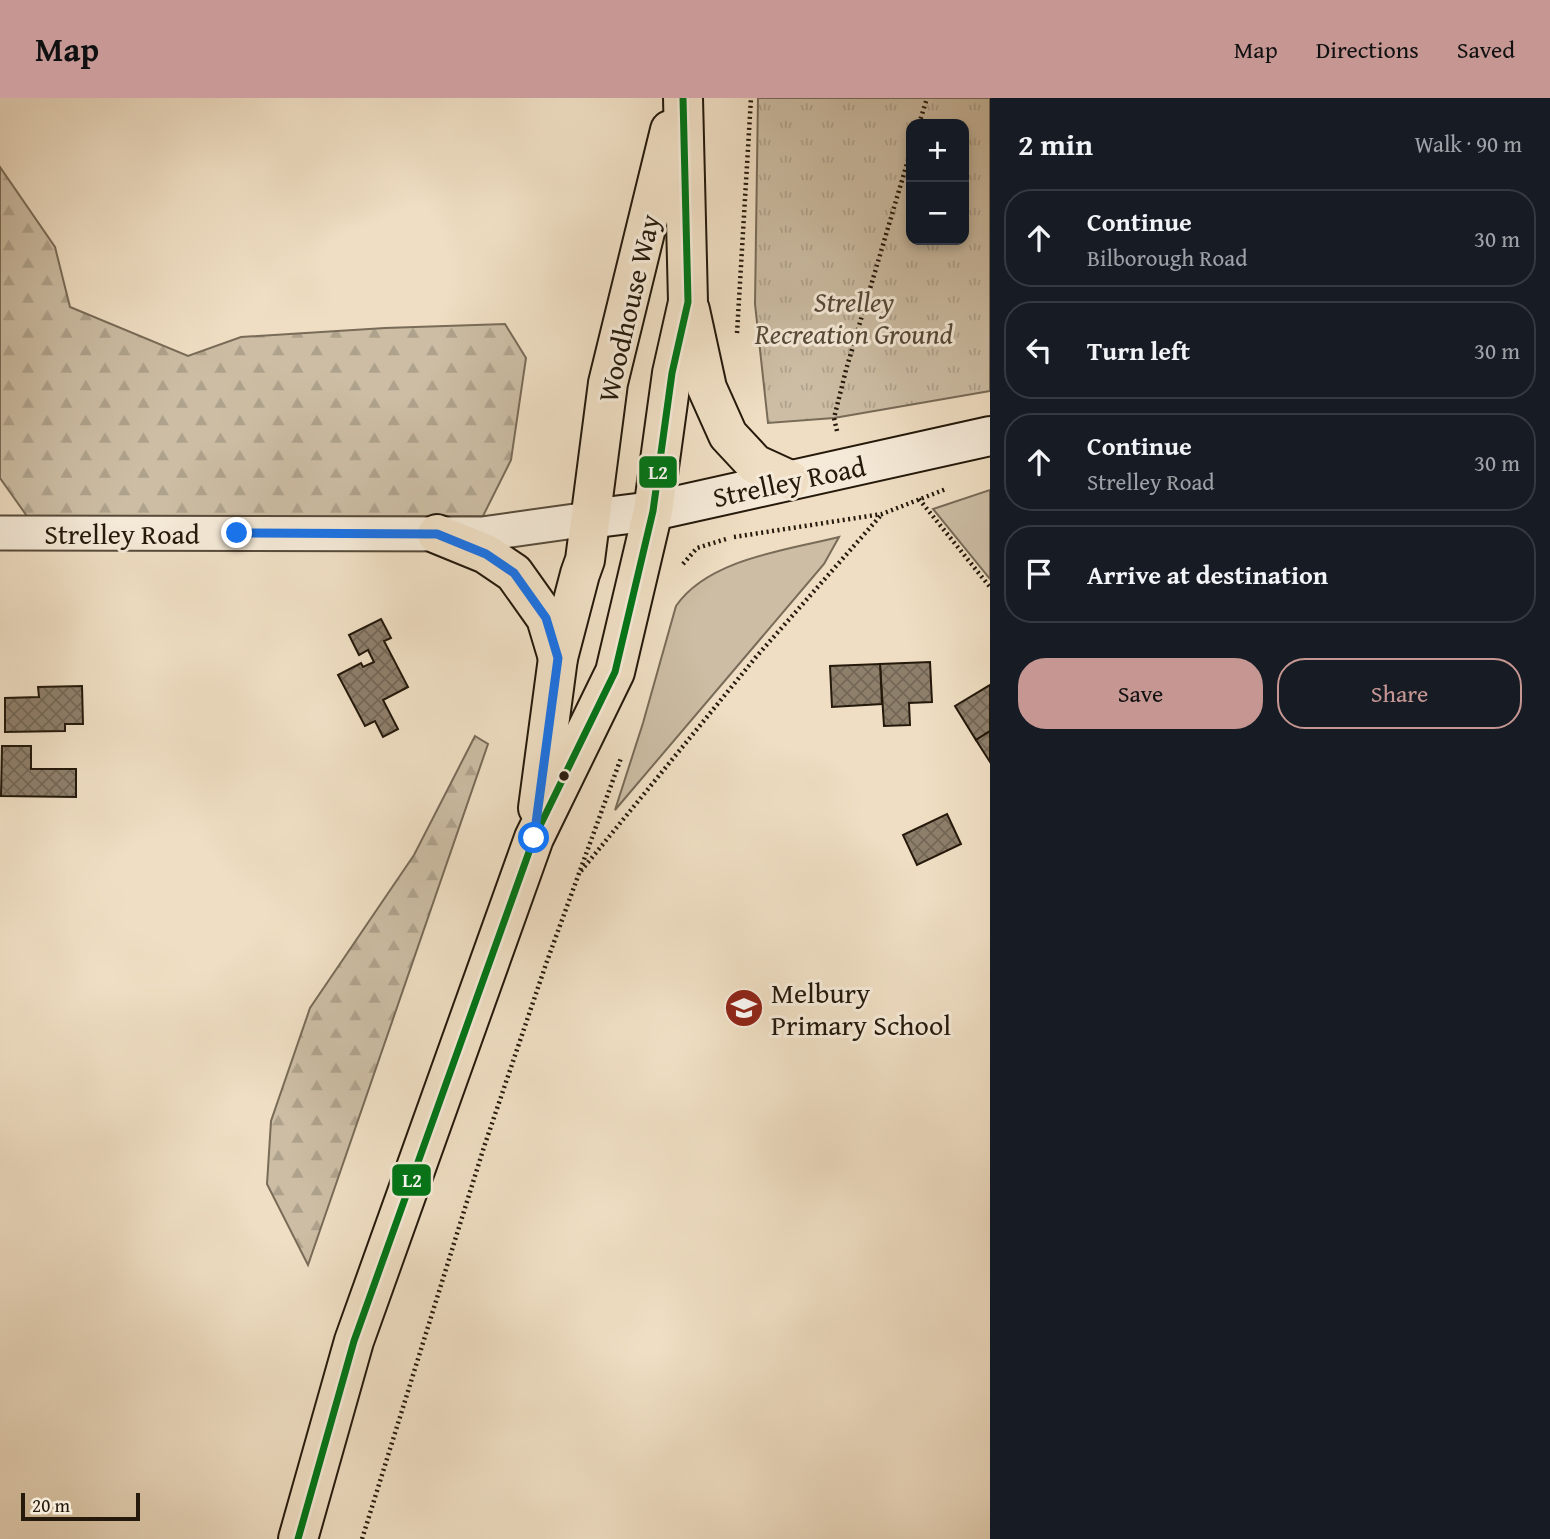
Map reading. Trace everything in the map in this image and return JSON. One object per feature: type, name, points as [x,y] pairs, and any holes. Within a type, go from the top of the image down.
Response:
[{"type":"main road","name":"Woodhouse Way","points":[[534,838],[615,672],[653,511],[672,373],[688,302],[680,98]]},
{"type":"main road","name":"Woodhouse Way","points":[[534,838],[558,658],[585,560],[608,383],[680,98]]},
{"type":"main road","points":[[688,302],[707,388],[728,435],[755,464],[790,480]]},
{"type":"main road","name":"Strelley Road","points":[[589,519],[653,511],[990,436]]},
{"type":"main road","points":[[437,534],[486,554],[514,573],[546,618],[558,658]]},
{"type":"main road","points":[[298,1539],[354,1341],[534,838]]},
{"type":"street","name":"Strelley Road","points":[[0,533],[482,534],[589,519]]},
{"type":"path","points":[[737,345],[751,98]]},
{"type":"path","points":[[921,119],[927,98]]},
{"type":"path","points":[[843,470],[834,418],[906,167]]},
{"type":"path","points":[[678,568],[697,548],[727,538],[882,514],[955,486]]},
{"type":"path","points":[[919,499],[990,587]]},
{"type":"path","points":[[578,875],[756,657],[882,514]]},
{"type":"path","points":[[362,1539],[484,1147],[624,750]]},
{"type":"green space","name":"Strelley Recreation Ground","points":[[758,98],[990,98],[990,391],[834,418],[768,423],[755,304]]},
{"type":"green space","points":[[0,167],[55,247],[70,307],[188,356],[241,337],[505,324],[526,358],[511,460],[483,516],[29,519],[0,478]]},
{"type":"green space","points":[[990,490],[990,579],[933,509]]},
{"type":"green space","points":[[839,537],[824,564],[615,810],[676,606],[690,590],[728,567],[773,552]]},
{"type":"green space","points":[[475,736],[488,744],[308,1265],[267,1184],[271,1121],[310,1008],[414,855]]},
{"type":"building","points":[[381,619],[391,638],[384,641],[408,687],[383,700],[398,729],[383,737],[375,721],[365,726],[338,675],[361,663],[363,667],[374,662],[368,650],[359,655],[349,635]]},
{"type":"building","points":[[930,662],[932,702],[909,703],[910,725],[884,726],[880,664]]},
{"type":"building","points":[[880,664],[882,704],[832,707],[830,666]]},
{"type":"building","points":[[990,685],[990,731],[976,740],[955,706]]},
{"type":"building","points":[[82,686],[83,724],[65,724],[65,731],[5,732],[5,698],[39,697],[38,687]]},
{"type":"building","points":[[990,731],[990,762],[976,740]]},
{"type":"building","points":[[2,746],[31,746],[31,769],[76,769],[76,797],[1,796]]},
{"type":"building","points":[[947,814],[961,844],[917,865],[903,835]]},
{"type":"transit line","name":"L2","points":[[298,1539],[354,1341],[534,838],[615,672],[653,511],[672,373],[688,302],[683,98]]},
{"type":"place","name":"Melbury Primary School","points":[[744,1008]]},
{"type":"route","points":[[237,533],[437,534],[486,554],[514,573],[546,618],[558,658],[534,838]]}]
